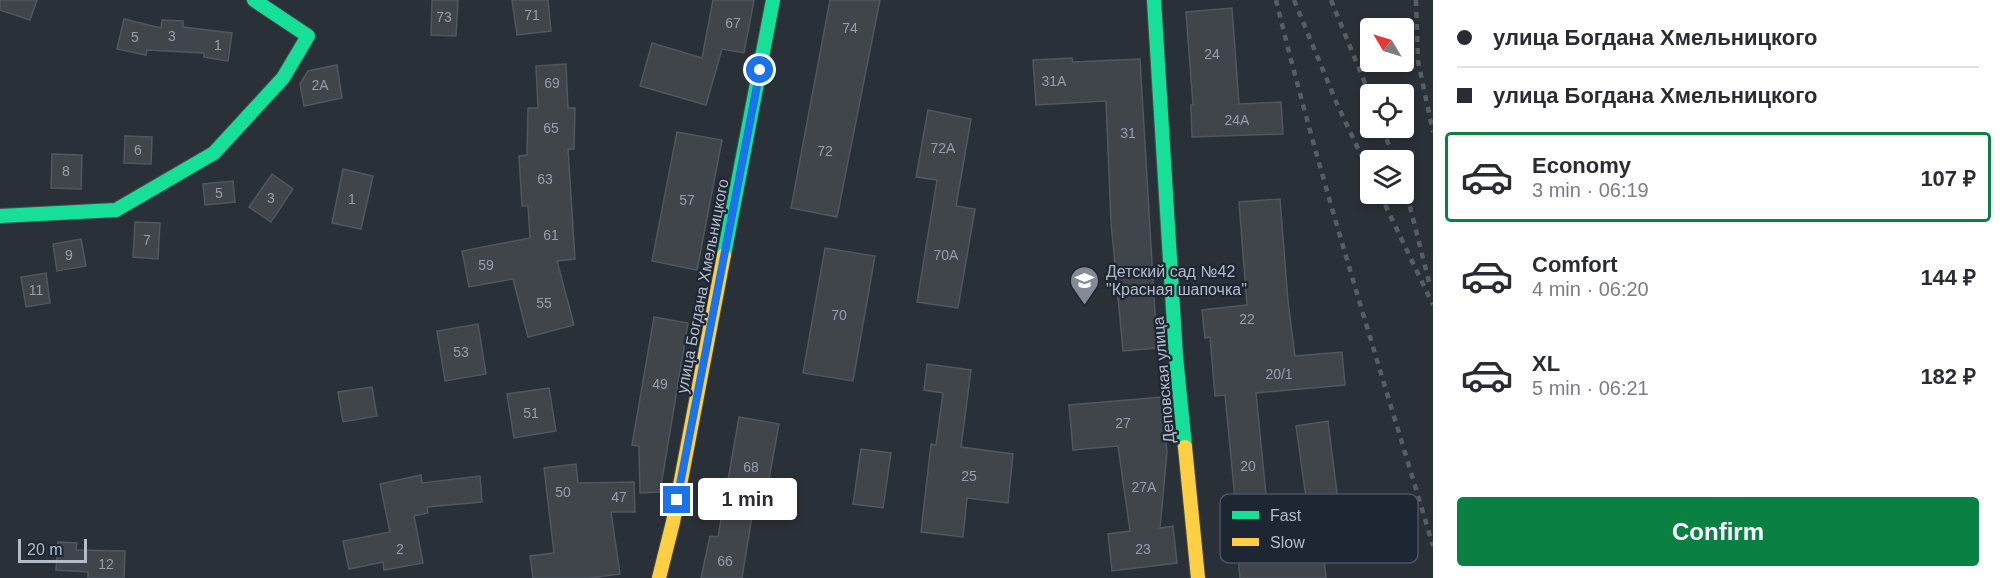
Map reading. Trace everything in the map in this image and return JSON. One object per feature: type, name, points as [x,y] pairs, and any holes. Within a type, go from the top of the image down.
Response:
[{"type":"street","points":[[0,216],[116,210],[214,153],[283,78],[308,36],[254,0]]},
{"type":"street","name":"улица Богдана Хмельницкого","points":[[659,578],[673,522],[773,0]]},
{"type":"street","name":"Деповская улица","points":[[1154,0],[1176,357],[1198,578]]},
{"type":"building","points":[[0,0],[37,0],[30,20],[0,10]]},
{"type":"building","points":[[432,0],[458,0],[456,36],[431,35]]},
{"type":"building","points":[[512,0],[548,0],[551,31],[517,35]]},
{"type":"building","points":[[713,0],[754,0],[744,53],[722,49],[706,105],[640,86],[652,43],[702,58]]},
{"type":"building","points":[[830,0],[880,0],[837,217],[791,208]]},
{"type":"building","points":[[1232,8],[1239,104],[1281,102],[1283,134],[1192,137],[1191,105],[1193,105],[1186,12]]},
{"type":"building","points":[[124,19],[161,28],[162,20],[183,21],[183,27],[232,33],[228,61],[204,57],[204,53],[147,50],[146,55],[117,49]]},
{"type":"building","points":[[1072,58],[1073,62],[1140,59],[1157,348],[1123,351],[1111,222],[1106,101],[1036,105],[1033,60]]},
{"type":"building","points":[[566,64],[568,108],[575,108],[574,149],[568,149],[575,259],[557,261],[574,325],[528,337],[513,279],[469,287],[462,251],[530,238],[528,206],[522,206],[519,156],[527,155],[528,108],[538,108],[536,66]]},
{"type":"building","points":[[337,65],[342,98],[304,106],[300,84],[308,71]]},
{"type":"building","points":[[928,110],[971,119],[956,206],[975,209],[958,308],[917,302],[937,180],[916,177]]},
{"type":"building","points":[[677,132],[722,140],[697,270],[652,261]]},
{"type":"building","points":[[125,136],[152,137],[151,164],[124,163]]},
{"type":"building","points":[[52,154],[82,155],[81,189],[51,188]]},
{"type":"building","points":[[343,169],[373,176],[361,229],[332,223]]},
{"type":"building","points":[[272,174],[293,189],[271,222],[249,207]]},
{"type":"building","points":[[233,181],[235,202],[205,205],[203,184]]},
{"type":"building","points":[[1280,199],[1295,356],[1342,352],[1345,385],[1256,393],[1266,494],[1235,494],[1225,395],[1215,396],[1210,337],[1205,338],[1202,310],[1247,305],[1239,202]]},
{"type":"building","points":[[135,222],[160,223],[158,259],[133,257]]},
{"type":"building","points":[[81,239],[86,266],[57,271],[53,244]]},
{"type":"building","points":[[825,248],[875,256],[853,381],[803,373]]},
{"type":"building","points":[[46,273],[50,303],[26,307],[21,277]]},
{"type":"building","points":[[654,317],[688,323],[660,492],[640,493],[639,446],[632,445]]},
{"type":"building","points":[[478,324],[486,374],[445,381],[437,331]]},
{"type":"building","points":[[927,364],[971,370],[961,447],[1013,454],[1008,503],[967,498],[963,537],[921,532],[931,444],[936,445],[943,393],[924,390]]},
{"type":"building","points":[[372,387],[377,416],[343,422],[338,392]]},
{"type":"building","points":[[549,388],[556,431],[514,438],[507,394]]},
{"type":"building","points":[[1162,397],[1167,452],[1160,528],[1173,526],[1177,563],[1112,571],[1108,534],[1130,531],[1118,446],[1073,450],[1069,405]]},
{"type":"building","points":[[739,417],[779,424],[762,518],[752,516],[742,578],[701,578],[710,536],[718,537]]},
{"type":"building","points":[[1328,421],[1337,494],[1305,494],[1296,426]]},
{"type":"building","points":[[861,449],[891,453],[883,508],[853,504]]},
{"type":"building","points":[[576,464],[578,483],[634,482],[635,512],[611,512],[620,574],[589,578],[533,578],[530,556],[554,553],[544,468]]},
{"type":"building","points":[[421,475],[422,483],[480,476],[482,502],[427,507],[428,513],[414,516],[423,563],[384,570],[383,562],[349,569],[343,541],[390,532],[380,484]]},
{"type":"building","points":[[58,542],[77,543],[76,550],[125,551],[124,578],[88,578],[88,572],[56,570]]},
{"type":"building","points":[[1239,563],[1324,563],[1326,578],[1240,578]]},
{"type":"railway","points":[[1276,0],[1331,206],[1417,494]]},
{"type":"railway","points":[[1294,0],[1360,153]]},
{"type":"railway","points":[[1331,0],[1365,84]]},
{"type":"railway","points":[[1416,0],[1418,61],[1433,132]]},
{"type":"railway","points":[[1386,138],[1391,150]]},
{"type":"railway","points":[[1385,204],[1433,305]]},
{"type":"railway","points":[[1409,204],[1430,286]]},
{"type":"railway","points":[[1418,496],[1433,546]]},
{"type":"traffic: fast","points":[[0,216],[116,210],[214,153],[283,78],[308,36],[254,0]]},
{"type":"traffic: fast","points":[[724,255],[773,0]]},
{"type":"traffic: fast","points":[[1154,0],[1176,357],[1185,447]]},
{"type":"traffic: slow","points":[[659,578],[673,522],[724,255]]},
{"type":"traffic: slow","points":[[1185,447],[1198,578]]},
{"type":"place","name":"Детский сад №42 \"Красная шапочка\"","points":[[1085,306]]},
{"type":"route","points":[[677,500],[760,70]]}]
